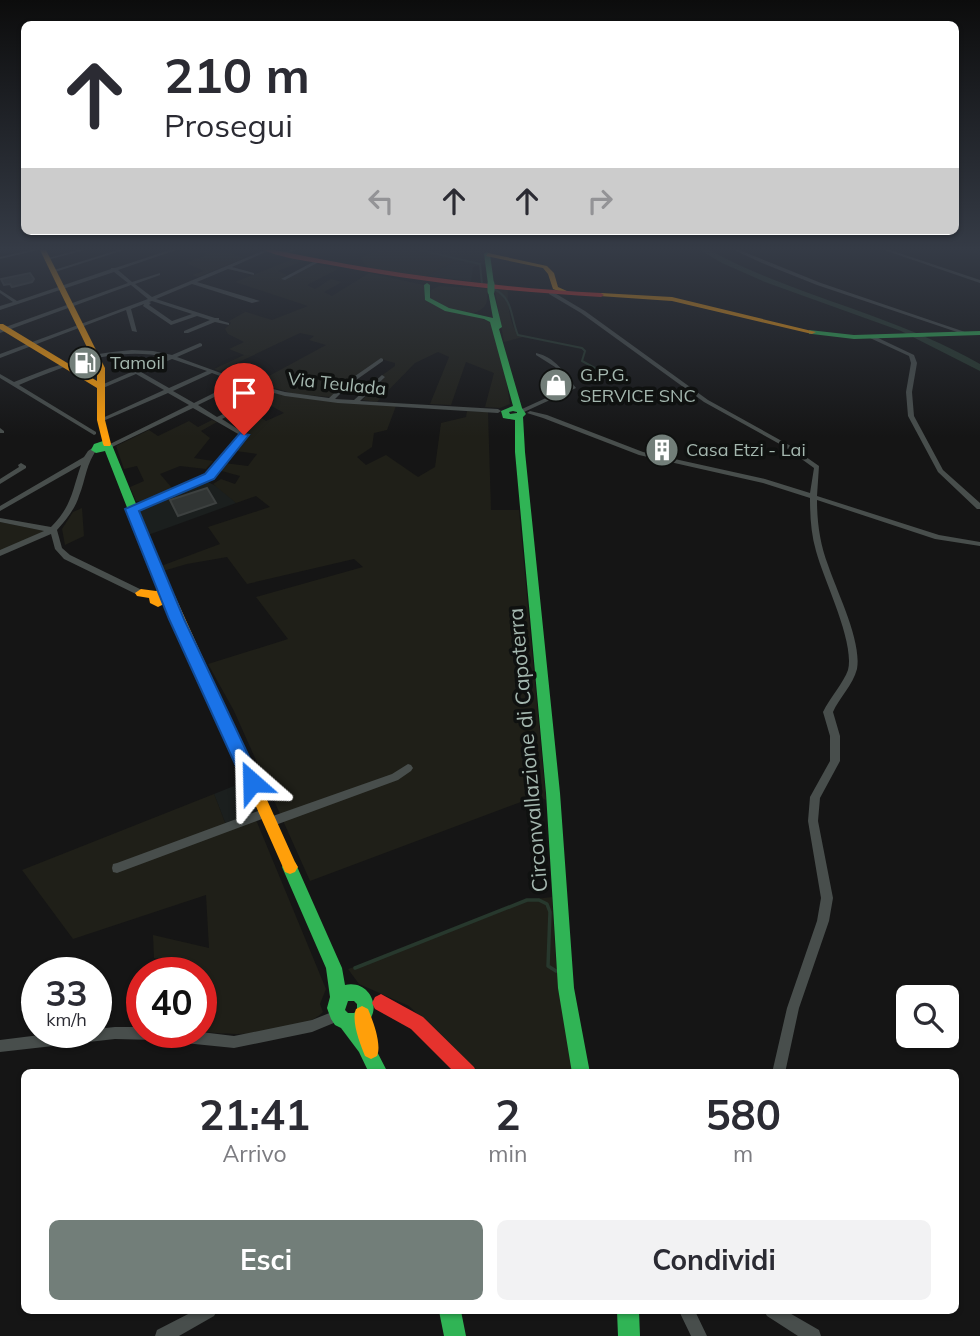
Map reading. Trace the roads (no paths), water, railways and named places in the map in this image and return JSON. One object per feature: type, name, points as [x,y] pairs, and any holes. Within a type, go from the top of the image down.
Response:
[{"type":"street","points":[[2,329],[51,312]]},
{"type":"street","points":[[0,553],[53,530],[72,507],[100,444],[101,368],[73,312]]},
{"type":"street","points":[[0,356],[116,312]]},
{"type":"street","points":[[129,312],[135,331]]},
{"type":"street","points":[[155,312],[170,323],[197,315]]},
{"type":"street","points":[[189,312],[227,324]]},
{"type":"street","points":[[460,312],[490,319],[499,332]]},
{"type":"street","name":"Circonvallazione di Capoterra","points":[[496,312],[515,412],[553,793],[566,988],[580,1069]]},
{"type":"street","points":[[583,312],[706,401],[817,467],[812,497],[819,551],[838,601],[854,659],[852,673],[841,686],[828,712],[835,736],[835,761],[815,797],[813,821],[824,876],[827,898],[825,909],[793,1008],[779,1069]]},
{"type":"street","points":[[734,312],[807,332],[846,338],[962,331],[980,333]]},
{"type":"street","points":[[904,312],[962,331]]},
{"type":"street","points":[[186,332],[217,319]]},
{"type":"street","points":[[2,329],[101,386]]},
{"type":"street","points":[[875,337],[911,355],[914,363],[909,392],[911,416],[940,471],[980,507]]},
{"type":"street","points":[[101,386],[200,345]]},
{"type":"street","name":"Via Teulada","points":[[13,384],[63,364],[137,351],[172,357],[281,393],[356,402],[515,412],[573,388],[557,366],[538,354]]},
{"type":"street","points":[[331,399],[381,360]]},
{"type":"street","points":[[0,509],[100,444],[169,391],[213,371]]},
{"type":"street","points":[[132,509],[211,475],[244,435],[137,372]]},
{"type":"street","points":[[0,376],[100,444],[132,509],[160,593],[177,619],[334,968],[342,1020],[376,1067]]},
{"type":"street","points":[[356,402],[382,377]]},
{"type":"street","points":[[100,444],[194,406],[243,381]]},
{"type":"street","points":[[218,419],[259,399]]},
{"type":"street","points":[[515,412],[545,416],[641,454],[765,481],[891,519],[938,537],[980,544]]},
{"type":"street","points":[[0,482],[24,467],[21,465]]},
{"type":"street","points":[[0,520],[53,530]]},
{"type":"street","points":[[53,530],[60,549],[67,556],[141,593],[154,590],[160,593]]},
{"type":"street","points":[[117,868],[395,777],[408,768]]},
{"type":"street","points":[[334,968],[357,994],[376,1067]]},
{"type":"street","points":[[339,1000],[357,994],[381,1003],[417,1023],[464,1069]]},
{"type":"street","points":[[0,1046],[115,1034],[168,1034],[234,1042],[342,1020],[357,1021],[363,1013],[381,1003]]},
{"type":"street","points":[[163,1336],[203,1314]]},
{"type":"street","points":[[451,1314],[455,1336]]},
{"type":"street","points":[[628,1314],[629,1336]]},
{"type":"street","points":[[688,1314],[699,1336]]},
{"type":"street","points":[[777,1314],[813,1336]]},
{"type":"waterway","points":[[511,312],[518,335],[582,348],[585,351],[582,361],[604,373]]},
{"type":"waterway","points":[[859,312],[904,329],[980,368]]},
{"type":"waterway","points":[[355,968],[527,900],[539,900],[547,904],[550,912],[548,966],[556,971]]},
{"type":"place","name":"Tamoil","points":[[85,363]]},
{"type":"place","name":"G.P.G. SERVICE SNC","points":[[556,385]]},
{"type":"place","name":"Casa Etzi - Lai","points":[[662,450]]}]
